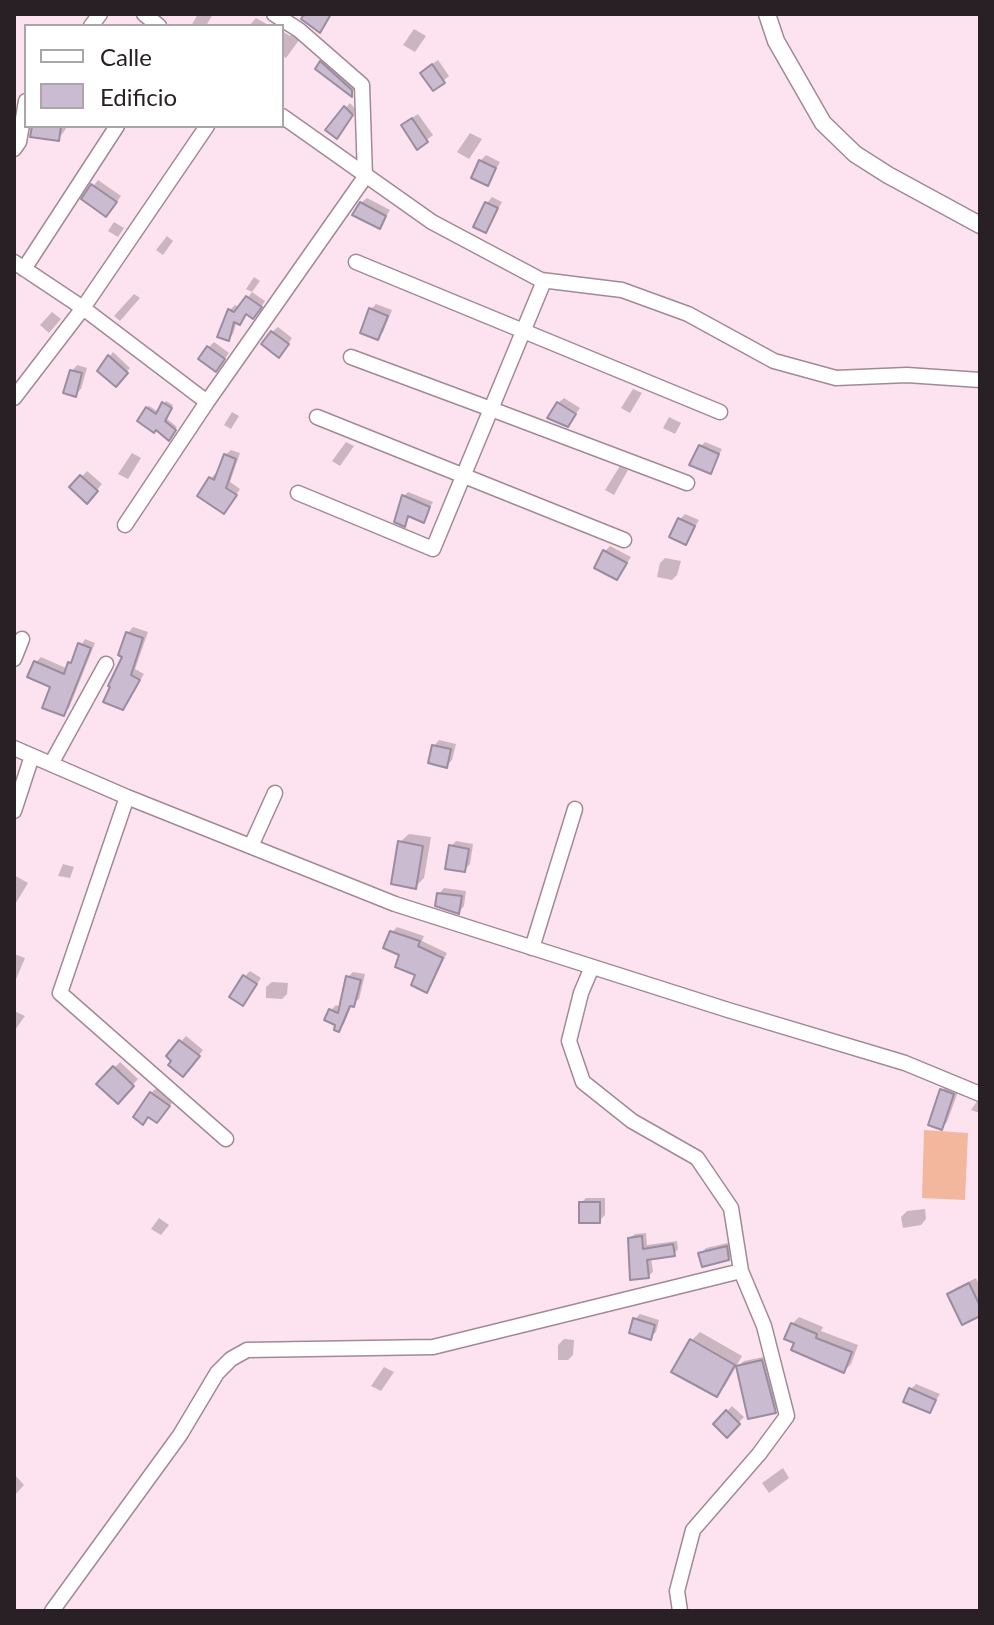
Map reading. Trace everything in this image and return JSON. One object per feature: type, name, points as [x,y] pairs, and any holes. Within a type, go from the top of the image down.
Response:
[{"type":"street","points":[[125,525],[365,177],[362,85],[299,30],[274,14]]},
{"type":"street","points":[[767,14],[776,41],[823,123],[855,154],[980,225]]},
{"type":"street","points":[[14,149],[19,142],[24,113]]},
{"type":"street","points":[[284,117],[432,222],[544,281],[622,290],[688,314],[774,361],[836,378],[907,375],[980,380]]},
{"type":"street","points":[[116,128],[19,265],[83,308],[207,402]]},
{"type":"street","points":[[14,398],[83,308],[206,128]]},
{"type":"street","points":[[356,262],[720,412]]},
{"type":"street","points":[[298,493],[433,549],[544,281]]},
{"type":"street","points":[[351,357],[687,483]]},
{"type":"street","points":[[317,417],[624,540]]},
{"type":"street","points":[[14,659],[22,639]]},
{"type":"street","points":[[51,764],[106,664]]},
{"type":"street","points":[[14,748],[127,797],[395,904],[905,1063],[980,1094]]},
{"type":"street","points":[[14,811],[32,756]]},
{"type":"street","points":[[251,846],[275,793]]},
{"type":"street","points":[[127,797],[60,993],[226,1139]]},
{"type":"street","points":[[532,948],[575,809]]},
{"type":"street","points":[[592,967],[581,993],[569,1041],[583,1082],[632,1121],[697,1158],[731,1208],[741,1271],[764,1326],[787,1416],[759,1454],[693,1530],[677,1591],[680,1611]]},
{"type":"street","points":[[52,1611],[180,1435],[217,1373],[231,1359],[247,1350],[433,1347],[741,1271]]},
{"type":"shaded area","points":[[924,1130],[968,1133],[965,1200],[922,1198]]},
{"type":"building","points":[[304,14],[331,14],[320,33],[301,19]]},
{"type":"building","points":[[320,61],[352,90],[352,97],[315,69]]},
{"type":"building","points":[[432,64],[445,83],[433,91],[420,73]]},
{"type":"building","points":[[344,106],[353,115],[337,139],[325,130]]},
{"type":"building","points":[[412,118],[428,142],[417,150],[401,125]]},
{"type":"building","points":[[32,128],[61,128],[59,141],[30,137]]},
{"type":"building","points":[[479,160],[496,168],[488,186],[471,178]]},
{"type":"building","points":[[91,184],[117,202],[106,217],[81,199]]},
{"type":"building","points":[[360,202],[386,216],[380,229],[352,215]]},
{"type":"building","points":[[485,202],[498,208],[486,233],[473,227]]},
{"type":"building","points":[[246,296],[262,307],[253,319],[246,314],[240,325],[234,322],[229,341],[217,337],[228,309],[234,312]]},
{"type":"building","points":[[369,308],[388,316],[378,340],[360,333]]},
{"type":"building","points":[[271,331],[289,344],[279,358],[261,344]]},
{"type":"building","points":[[207,346],[225,359],[216,372],[198,359]]},
{"type":"building","points":[[108,355],[128,373],[116,387],[97,371]]},
{"type":"building","points":[[70,370],[82,373],[76,397],[63,393]]},
{"type":"building","points":[[162,402],[172,408],[165,421],[176,430],[169,441],[156,430],[154,433],[137,421],[146,407],[156,414]]},
{"type":"building","points":[[557,402],[576,414],[568,427],[547,418]]},
{"type":"building","points":[[699,445],[719,454],[711,474],[689,465]]},
{"type":"building","points":[[224,454],[236,459],[226,488],[237,495],[224,514],[197,496],[209,477],[214,480]]},
{"type":"building","points":[[80,475],[98,491],[87,504],[69,487]]},
{"type":"building","points":[[402,495],[430,507],[424,523],[408,516],[405,527],[394,522]]},
{"type":"building","points":[[678,518],[695,526],[686,545],[669,537]]},
{"type":"building","points":[[603,550],[627,563],[617,580],[594,568]]},
{"type":"building","points":[[126,632],[143,638],[131,675],[140,680],[123,710],[103,702],[122,657],[118,655]]},
{"type":"building","points":[[78,643],[91,648],[64,716],[42,708],[50,687],[27,677],[34,661],[64,674]]},
{"type":"building","points":[[432,745],[451,749],[447,768],[428,763]]},
{"type":"building","points":[[398,841],[423,846],[416,889],[391,884]]},
{"type":"building","points":[[449,845],[469,849],[465,872],[445,869]]},
{"type":"building","points":[[437,893],[462,896],[459,914],[435,906]]},
{"type":"building","points":[[390,931],[420,941],[418,946],[443,958],[427,993],[411,985],[415,975],[395,967],[399,955],[383,948]]},
{"type":"building","points":[[243,975],[257,984],[243,1006],[229,997]]},
{"type":"building","points":[[346,976],[361,980],[354,1007],[350,1006],[339,1032],[334,1030],[335,1025],[324,1020],[329,1009],[338,1013]]},
{"type":"building","points":[[179,1040],[200,1056],[183,1077],[168,1065],[171,1061],[166,1056]]},
{"type":"building","points":[[113,1066],[134,1086],[118,1104],[96,1084]]},
{"type":"building","points":[[940,1089],[954,1094],[942,1130],[928,1125]]},
{"type":"building","points":[[150,1092],[170,1106],[157,1123],[148,1117],[143,1125],[133,1117]]},
{"type":"building","points":[[579,1202],[600,1202],[600,1223],[579,1223]]},
{"type":"building","points":[[642,1236],[643,1249],[673,1244],[675,1256],[647,1260],[649,1278],[630,1280],[628,1238]]},
{"type":"building","points":[[727,1246],[729,1260],[702,1267],[698,1253]]},
{"type":"building","points":[[969,1283],[980,1306],[980,1316],[962,1325],[947,1294]]},
{"type":"building","points":[[633,1318],[655,1325],[651,1340],[629,1333]]},
{"type":"building","points":[[791,1323],[817,1334],[816,1338],[852,1352],[844,1373],[791,1350],[794,1343],[784,1339]]},
{"type":"building","points":[[690,1339],[735,1365],[717,1397],[671,1372]]},
{"type":"building","points":[[762,1360],[776,1413],[748,1419],[736,1366]]},
{"type":"building","points":[[909,1388],[936,1400],[930,1413],[903,1402]]},
{"type":"building","points":[[726,1410],[740,1424],[727,1438],[713,1424]]}]
